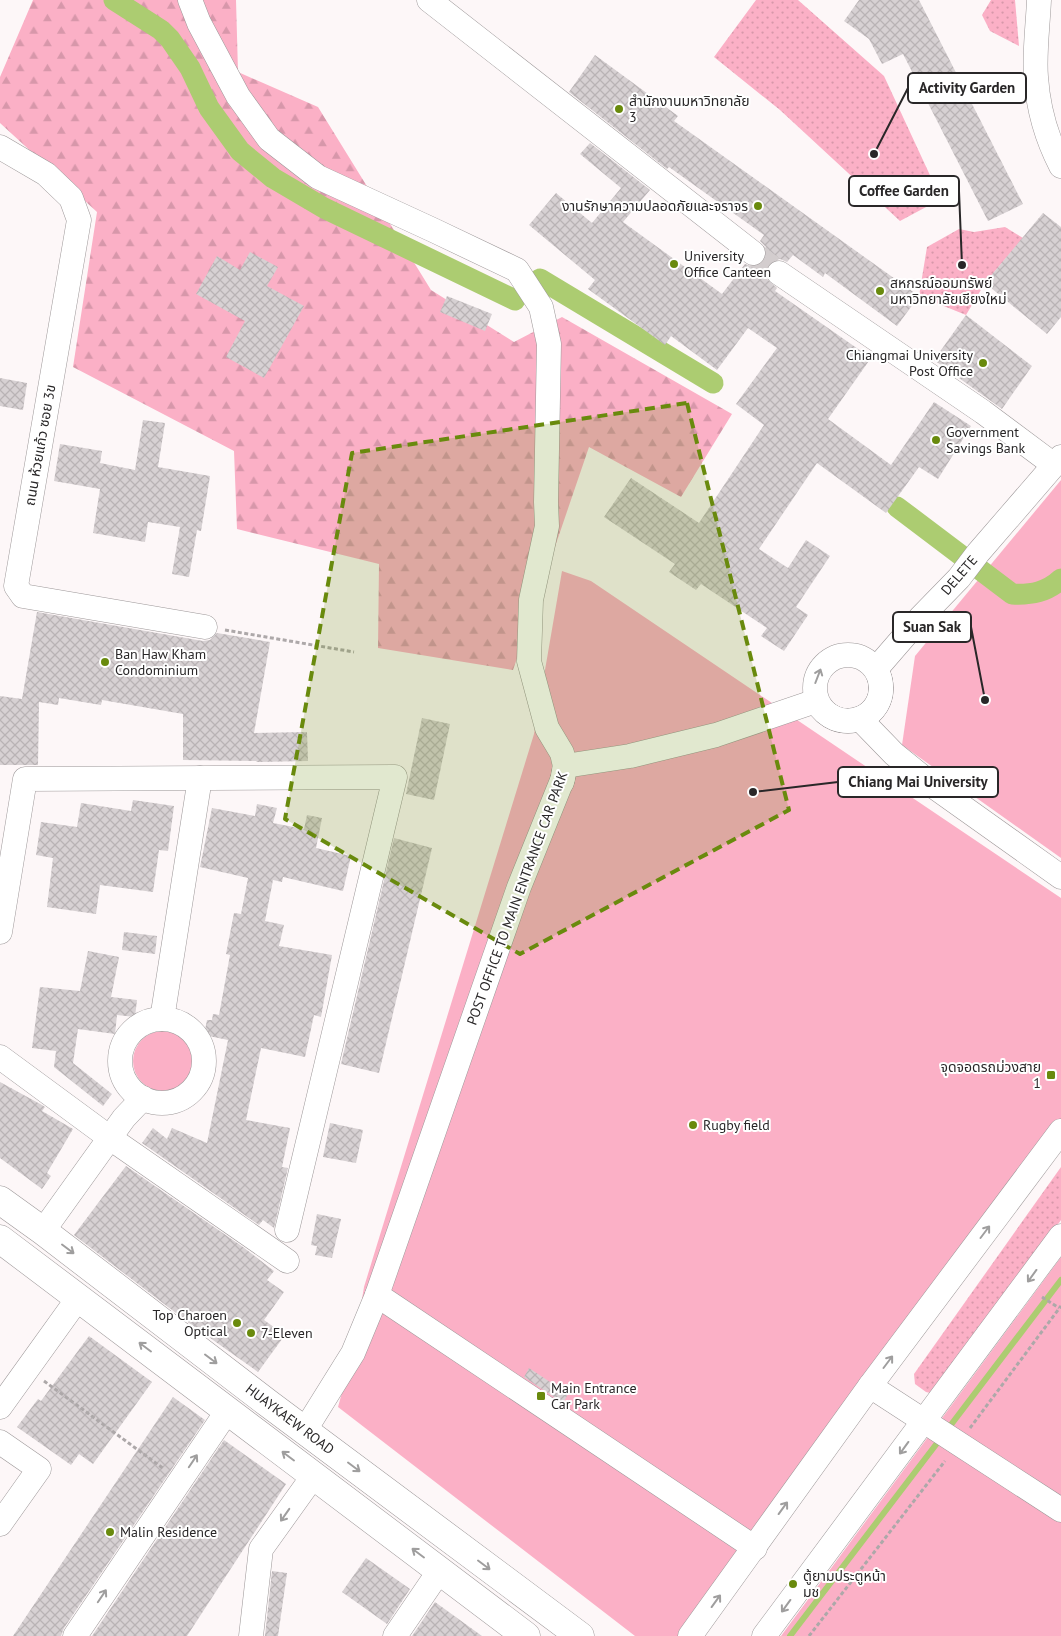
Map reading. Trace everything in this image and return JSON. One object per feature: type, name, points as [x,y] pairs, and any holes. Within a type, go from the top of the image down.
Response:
[{"type":"main road","name":"HUAYKAEW ROAD","points":[[0,1200],[44,1231],[580,1636]]},
{"type":"main road","points":[[0,1238],[526,1636]]},
{"type":"street","points":[[190,0],[199,23],[238,96],[269,139],[318,177],[517,270],[541,307],[549,344],[547,526],[531,600],[529,661],[547,728],[562,753],[565,766],[563,778],[519,887],[376,1295],[353,1353],[305,1430]]},
{"type":"street","points":[[429,0],[753,253]]},
{"type":"street","points":[[1039,0],[1036,76],[1043,120],[1052,150],[1061,166]]},
{"type":"street","name":"ถนน ห้วยแก้ว ซอย 3ข","points":[[0,147],[46,174],[71,198],[79,220],[16,586],[23,596],[205,627]]},
{"type":"street","points":[[565,766],[630,756],[716,735],[816,692],[821,708],[828,716],[848,722],[860,719],[878,704],[881,692],[880,680],[870,664],[959,578],[978,553],[1058,461],[779,273]]},
{"type":"street","points":[[860,719],[894,754],[936,788],[1061,877]]},
{"type":"street","points":[[0,932],[25,779],[394,776],[287,1230]]},
{"type":"street","points":[[162,1019],[200,778]]},
{"type":"street","points":[[150,1020],[175,1020],[188,1027],[200,1043],[205,1063],[202,1077],[194,1088],[183,1097],[171,1102],[156,1102],[143,1098],[132,1090],[125,1080],[121,1069],[120,1056],[123,1045],[138,1026],[150,1020]]},
{"type":"street","points":[[0,1056],[110,1138],[287,1261]]},
{"type":"street","points":[[44,1231],[124,1118],[143,1098]]},
{"type":"street","points":[[690,1636],[870,1386],[1061,1131]]},
{"type":"street","points":[[764,1636],[942,1434],[1061,1236]]},
{"type":"street","points":[[376,1295],[542,1396]]},
{"type":"street","points":[[376,1295],[755,1548]]},
{"type":"street","points":[[0,1407],[79,1298]]},
{"type":"street","points":[[870,1386],[1061,1510]]},
{"type":"street","points":[[75,1636],[228,1410]]},
{"type":"street","points":[[0,1442],[39,1469],[0,1524]]},
{"type":"street","points":[[251,1636],[261,1549],[314,1475]]},
{"type":"street","points":[[395,1636],[440,1570]]},
{"type":"path","points":[[205,627],[354,652]]},
{"type":"path","points":[[816,692],[816,678],[822,666],[832,658],[844,655],[856,656],[870,664]]},
{"type":"path","points":[[810,1636],[942,1434],[1060,1307],[1040,1295]]},
{"type":"path","points":[[27,1369],[180,1481]]},
{"type":"highlighted area","points":[[687,403],[789,810],[520,954],[285,819],[352,453]]},
{"type":"green space","points":[[33,0],[236,0],[238,72],[318,107],[431,290],[514,342],[562,317],[732,414],[681,497],[589,447],[513,670],[378,648],[379,564],[237,529],[234,451],[73,367],[97,212],[0,123],[0,77]]},
{"type":"green space","points":[[756,0],[798,0],[884,76],[941,199],[900,221],[780,110],[714,57]]},
{"type":"green space","points":[[991,0],[1015,0],[1019,46],[990,31],[982,15]]},
{"type":"green space","points":[[1005,227],[1023,238],[985,283],[966,315],[919,296],[927,247],[959,229],[974,232]]},
{"type":"green space","points":[[1061,480],[1061,858],[902,745],[915,656]]},
{"type":"green space","points":[[562,571],[591,581],[1061,898],[1061,1129],[685,1636],[635,1636],[338,1407],[353,1353],[364,1287],[534,734]]},
{"type":"green space","points":[[157,1031],[169,1031],[185,1039],[191,1049],[193,1061],[191,1073],[185,1083],[169,1091],[157,1091],[141,1083],[133,1067],[133,1055],[141,1039]]},
{"type":"green space","points":[[1061,1167],[1061,1220],[934,1394],[926,1392],[915,1384],[914,1374]]},
{"type":"green space","points":[[1061,1257],[1061,1636],[781,1636]]},
{"type":"building","points":[[859,0],[919,0],[1023,204],[988,221],[903,54],[882,64],[869,39],[844,21]]},
{"type":"building","points":[[595,55],[678,116],[674,121],[919,296],[897,326],[825,273],[823,277],[793,255],[787,262],[780,259],[774,260],[768,265],[765,272],[766,278],[777,288],[775,291],[871,358],[828,419],[891,465],[934,402],[971,426],[938,479],[919,467],[886,513],[817,463],[759,549],[788,568],[806,540],[830,556],[796,607],[808,615],[784,651],[761,636],[767,628],[701,584],[696,590],[669,572],[675,564],[604,517],[631,478],[699,523],[764,425],[736,404],[777,348],[748,328],[717,370],[671,336],[665,345],[588,289],[595,280],[529,225],[556,193],[592,223],[621,188],[580,154],[590,143],[650,190],[623,222],[722,294],[745,264],[758,266],[763,262],[766,255],[766,247],[760,241],[764,235],[669,167],[667,169],[569,92]]},
{"type":"building","points":[[1043,213],[1061,227],[1061,317],[1047,334],[985,283]]},
{"type":"building","points":[[250,252],[278,267],[267,286],[304,306],[264,378],[226,357],[245,321],[196,294],[217,256],[240,270]]},
{"type":"building","points":[[447,296],[492,314],[485,331],[440,312]]},
{"type":"building","name":"Chiangmai University Post Office","points":[[966,315],[1032,366],[1002,409],[934,360]]},
{"type":"building","points":[[0,378],[27,383],[23,410],[0,406]]},
{"type":"building","points":[[143,420],[165,423],[158,467],[210,476],[201,531],[197,530],[189,577],[172,574],[180,527],[148,522],[145,542],[93,533],[100,489],[54,481],[60,444],[102,451],[100,463],[135,470]]},
{"type":"building","points":[[37,612],[203,641],[210,640],[217,633],[270,642],[254,733],[307,732],[308,761],[183,760],[183,714],[102,700],[101,705],[59,698],[58,705],[39,702],[38,765],[0,765],[0,696],[22,699]]},
{"type":"building","points":[[422,718],[450,724],[434,800],[406,794]]},
{"type":"building","points":[[133,800],[174,806],[168,851],[159,850],[153,892],[100,885],[96,914],[47,907],[53,858],[36,855],[41,822],[77,827],[81,803],[131,811]]},
{"type":"building","points":[[257,804],[277,808],[273,823],[304,829],[307,815],[322,818],[316,848],[351,856],[343,891],[283,877],[282,882],[273,880],[265,921],[284,925],[279,946],[332,955],[321,1017],[314,1015],[305,1057],[261,1048],[246,1120],[290,1128],[282,1167],[288,1168],[274,1228],[263,1220],[259,1225],[142,1143],[153,1128],[167,1139],[172,1128],[207,1143],[228,1040],[204,1035],[207,1020],[212,1020],[213,1014],[219,1015],[230,955],[226,954],[234,913],[241,914],[248,878],[200,867],[212,808],[255,816]]},
{"type":"building","points":[[394,838],[432,848],[379,1073],[341,1064]]},
{"type":"building","points":[[124,932],[157,936],[155,954],[122,950]]},
{"type":"building","points":[[88,951],[119,957],[111,997],[137,1000],[135,1017],[117,1015],[115,1034],[78,1029],[73,1063],[112,1094],[103,1106],[54,1067],[56,1051],[32,1048],[40,987],[80,991]]},
{"type":"building","points":[[0,1082],[42,1105],[45,1107],[42,1111],[73,1129],[47,1173],[51,1176],[42,1189],[0,1158]]},
{"type":"building","points":[[330,1123],[363,1130],[356,1163],[323,1157]]},
{"type":"building","points":[[126,1166],[243,1247],[274,1271],[267,1280],[284,1292],[264,1320],[285,1335],[258,1372],[189,1323],[74,1235]]},
{"type":"building","points":[[317,1214],[341,1219],[332,1258],[315,1255],[317,1246],[311,1245]]},
{"type":"building","points":[[89,1336],[152,1382],[93,1464],[79,1454],[71,1465],[17,1427],[38,1399],[41,1401]]},
{"type":"building","points":[[529,1368],[568,1394],[563,1403],[524,1377]]},
{"type":"building","name":"Malin Residence","points":[[173,1397],[205,1420],[64,1628],[61,1636],[13,1636]]},
{"type":"building","points":[[224,1440],[286,1484],[187,1636],[92,1636]]},
{"type":"building","points":[[366,1558],[410,1589],[387,1624],[342,1592]]},
{"type":"building","points":[[272,1571],[287,1573],[278,1636],[265,1636]]},
{"type":"building","points":[[435,1602],[482,1636],[412,1636]]},
{"type":"waterway","points":[[114,0],[161,30],[170,39],[190,68],[209,108],[240,151],[273,178],[324,208],[515,300]]},
{"type":"waterway","points":[[540,279],[713,383]]},
{"type":"waterway","points":[[897,507],[1012,594],[1039,592],[1061,579]]},
{"type":"waterway","points":[[947,1430],[1061,1280]]},
{"type":"waterway","points":[[790,1636],[941,1438]]},
{"type":"tunnel","points":[[753,253],[779,273]]},
{"type":"place","name":"สำนักงานมหาวิทยาลัย 3","points":[[619,109]]},
{"type":"place","name":"Activity Garden","points":[[874,154]]},
{"type":"place","name":"งานรักษาความปลอดภัยและจราจร","points":[[758,206]]},
{"type":"place","name":"University Office Canteen","points":[[674,264]]},
{"type":"place","name":"Coffee Garden","points":[[962,265]]},
{"type":"place","name":"สหกรณ์ออมทรัพย์ มหาวิทยาลัยเชียงใหม่","points":[[880,291]]},
{"type":"place","name":"Chiangmai University Post Office","points":[[983,363]]},
{"type":"place","name":"Government Savings Bank","points":[[936,440]]},
{"type":"place","name":"Ban Haw Kham Condominium","points":[[105,662]]},
{"type":"place","name":"Suan Sak","points":[[985,700]]},
{"type":"place","name":"Chiang Mai University","points":[[753,792]]},
{"type":"place","name":"จุดจอดรถม่วงสาย 1","points":[[1051,1075]]},
{"type":"place","name":"Rugby field","points":[[693,1125]]},
{"type":"place","name":"Top Charoen Optical","points":[[237,1323]]},
{"type":"place","name":"7-Eleven","points":[[251,1333]]},
{"type":"place","name":"Main Entrance Car Park","points":[[541,1396]]},
{"type":"place","name":"Malin Residence","points":[[110,1532]]},
{"type":"place","name":"ตู้ยามประตูหน้า มช","points":[[793,1584]]}]
